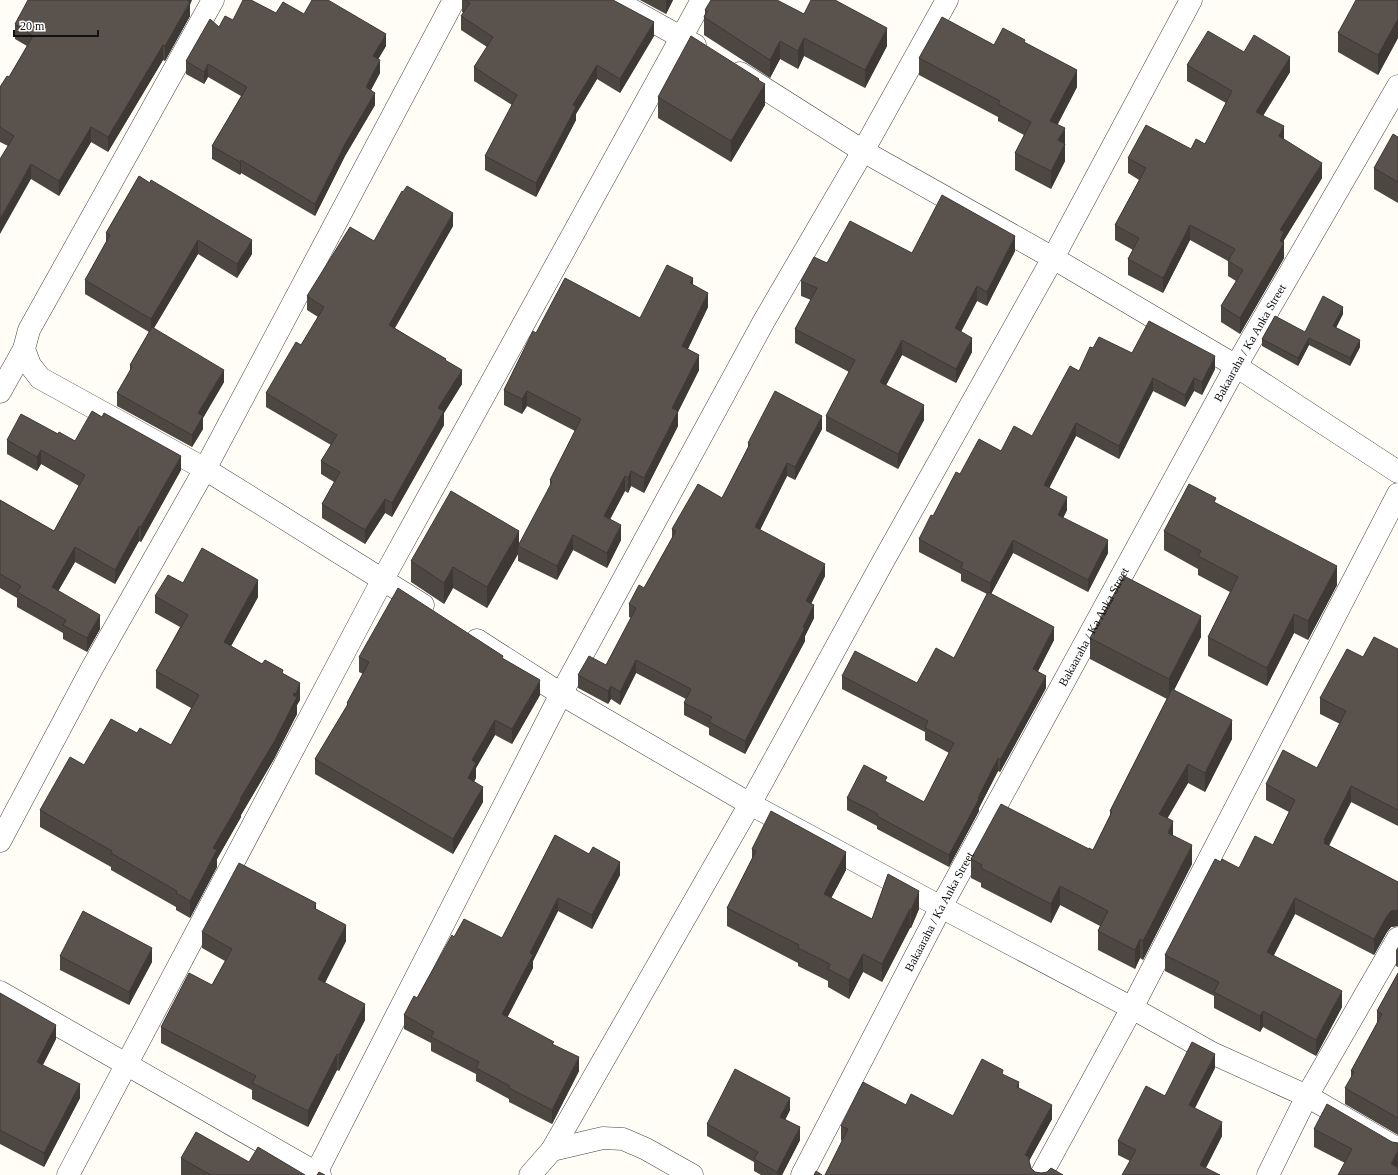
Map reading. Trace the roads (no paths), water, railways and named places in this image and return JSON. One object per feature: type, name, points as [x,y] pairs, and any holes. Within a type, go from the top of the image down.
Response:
[{"type":"street","points":[[0,392],[24,349],[29,330],[213,0]]},
{"type":"street","points":[[0,841],[92,670],[205,469],[454,0]]},
{"type":"street","points":[[614,0],[682,37],[863,151],[1053,258],[1236,366],[1398,472]]},
{"type":"street","points":[[68,1175],[384,579],[702,0]]},
{"type":"street","points":[[0,992],[317,1174],[561,694],[764,321],[863,151],[947,0]]},
{"type":"street","points":[[530,1175],[552,1150],[750,804],[885,558],[1053,258],[1191,0]]},
{"type":"street","name":"Bakaaraha / Ka Anka Street","points":[[802,1175],[941,907],[1236,366],[1398,86]]},
{"type":"street","points":[[24,349],[30,365],[40,378],[205,469],[384,579],[443,618]]},
{"type":"street","points":[[1041,1175],[1132,1008],[1398,494]]},
{"type":"street","points":[[462,630],[561,694],[750,804],[1132,1008],[1212,1053],[1307,1096],[1398,1149]]},
{"type":"street","points":[[1268,1175],[1307,1096],[1398,938]]},
{"type":"street","points":[[552,1150],[603,1138],[623,1139],[646,1149],[692,1175]]}]
